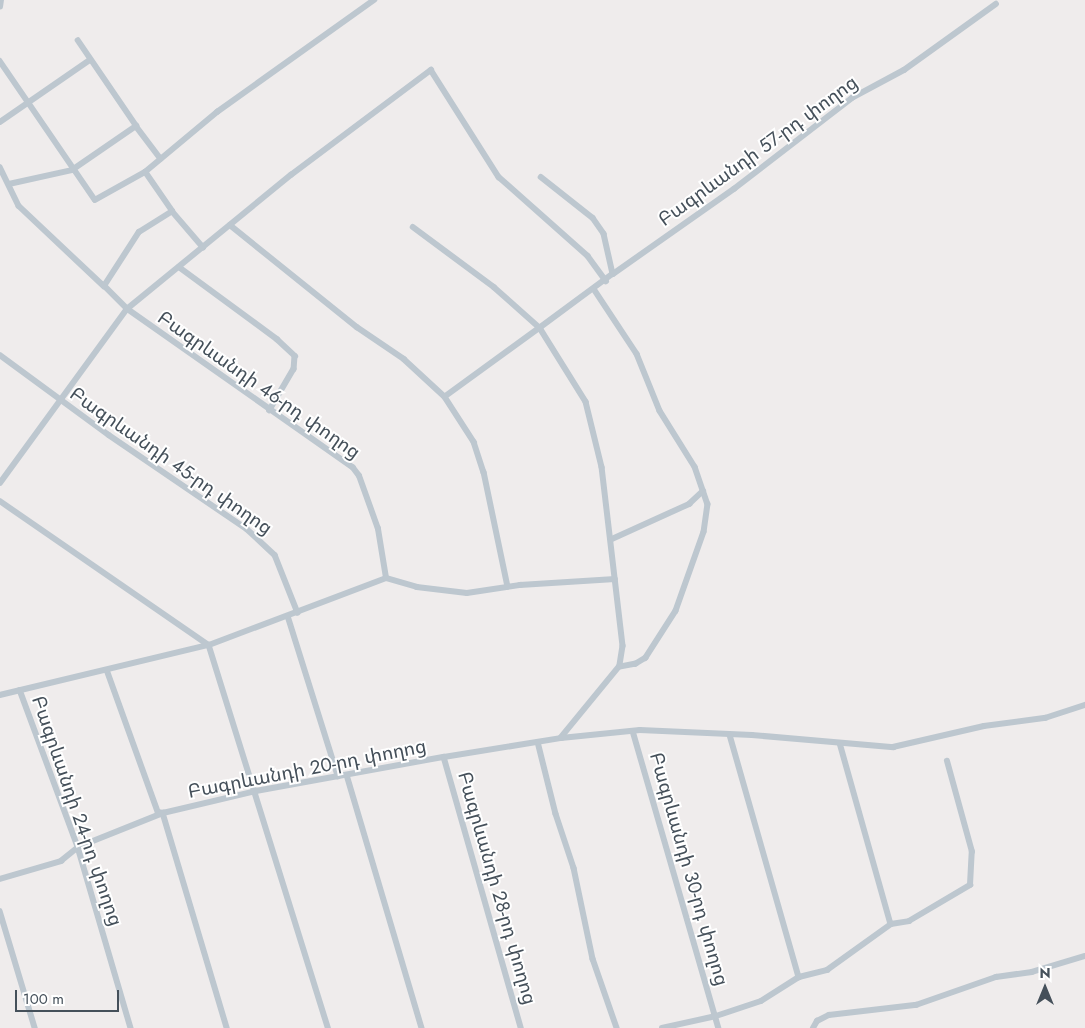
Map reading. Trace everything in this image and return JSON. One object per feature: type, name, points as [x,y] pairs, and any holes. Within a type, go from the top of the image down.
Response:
[{"type":"street","points":[[0,7],[1,0]]},
{"type":"street","points":[[0,61],[72,170],[95,200],[145,172],[217,112],[374,0]]},
{"type":"street","name":"Բագրևանդի 57-րդ փողոց","points":[[445,397],[734,188],[852,98],[904,70],[996,4]]},
{"type":"street","points":[[78,42],[161,159]]},
{"type":"street","points":[[0,122],[29,105],[90,60]]},
{"type":"street","points":[[0,483],[61,402],[127,309],[291,175],[431,70],[499,177],[588,256],[606,281]]},
{"type":"street","points":[[8,184],[46,173],[72,170],[136,126]]},
{"type":"street","points":[[0,166],[19,206],[104,286],[140,232],[172,211]]},
{"type":"street","points":[[145,172],[172,211],[203,247]]},
{"type":"street","points":[[541,177],[593,218],[604,234],[613,274]]},
{"type":"street","points":[[230,225],[357,327],[404,359],[445,397],[474,442],[484,472],[508,587]]},
{"type":"street","points":[[413,227],[494,287],[540,328],[586,402],[602,467],[612,539],[614,579],[623,646],[620,667],[561,738]]},
{"type":"street","points":[[179,267],[277,339],[295,356],[294,369],[270,410]]},
{"type":"street","name":"Բագրևանդի 46-րդ փողոց","points":[[104,286],[127,309],[353,468],[359,476],[378,529],[386,578]]},
{"type":"street","points":[[594,289],[637,354],[660,411],[695,467],[708,504],[704,532],[676,611],[642,661],[620,667]]},
{"type":"street","name":"Բագրևանդի 45-րդ փողոց","points":[[0,355],[61,402],[246,529],[275,555],[298,612]]},
{"type":"street","points":[[612,539],[689,504],[703,491]]},
{"type":"street","points":[[0,501],[209,646],[256,791],[328,1028]]},
{"type":"street","points":[[0,695],[209,646],[386,578],[417,587],[467,593],[508,587],[614,579]]},
{"type":"street","points":[[288,616],[338,776]]},
{"type":"street","points":[[107,670],[158,812],[163,813],[227,1028]]},
{"type":"street","name":"Բագրևանդի 24-րդ փողոց","points":[[20,690],[78,847],[131,1028]]},
{"type":"street","name":"Բագրևանդի 20-րդ փողոց","points":[[0,879],[61,861],[78,847],[163,813],[256,791],[561,738],[632,731],[730,734],[893,747],[984,726],[1045,718],[1085,705]]},
{"type":"street","name":"Բագրևանդի 30-րդ փողոց","points":[[632,731],[719,1028]]},
{"type":"street","points":[[730,734],[799,977]]},
{"type":"street","points":[[538,742],[556,814],[574,868],[593,959],[617,1028]]},
{"type":"street","points":[[840,743],[891,924]]},
{"type":"street","name":"Բագրևանդի 28-րդ փողոց","points":[[444,757],[521,1028]]},
{"type":"street","points":[[662,1028],[716,1016],[761,1001],[799,977],[827,970],[891,924],[909,921],[970,885],[972,852],[947,761]]},
{"type":"street","points":[[347,775],[422,1028]]},
{"type":"street","points":[[0,911],[35,1028]]},
{"type":"street","points":[[813,1028],[829,1014],[916,1005],[996,977],[1032,972],[1085,956]]}]
